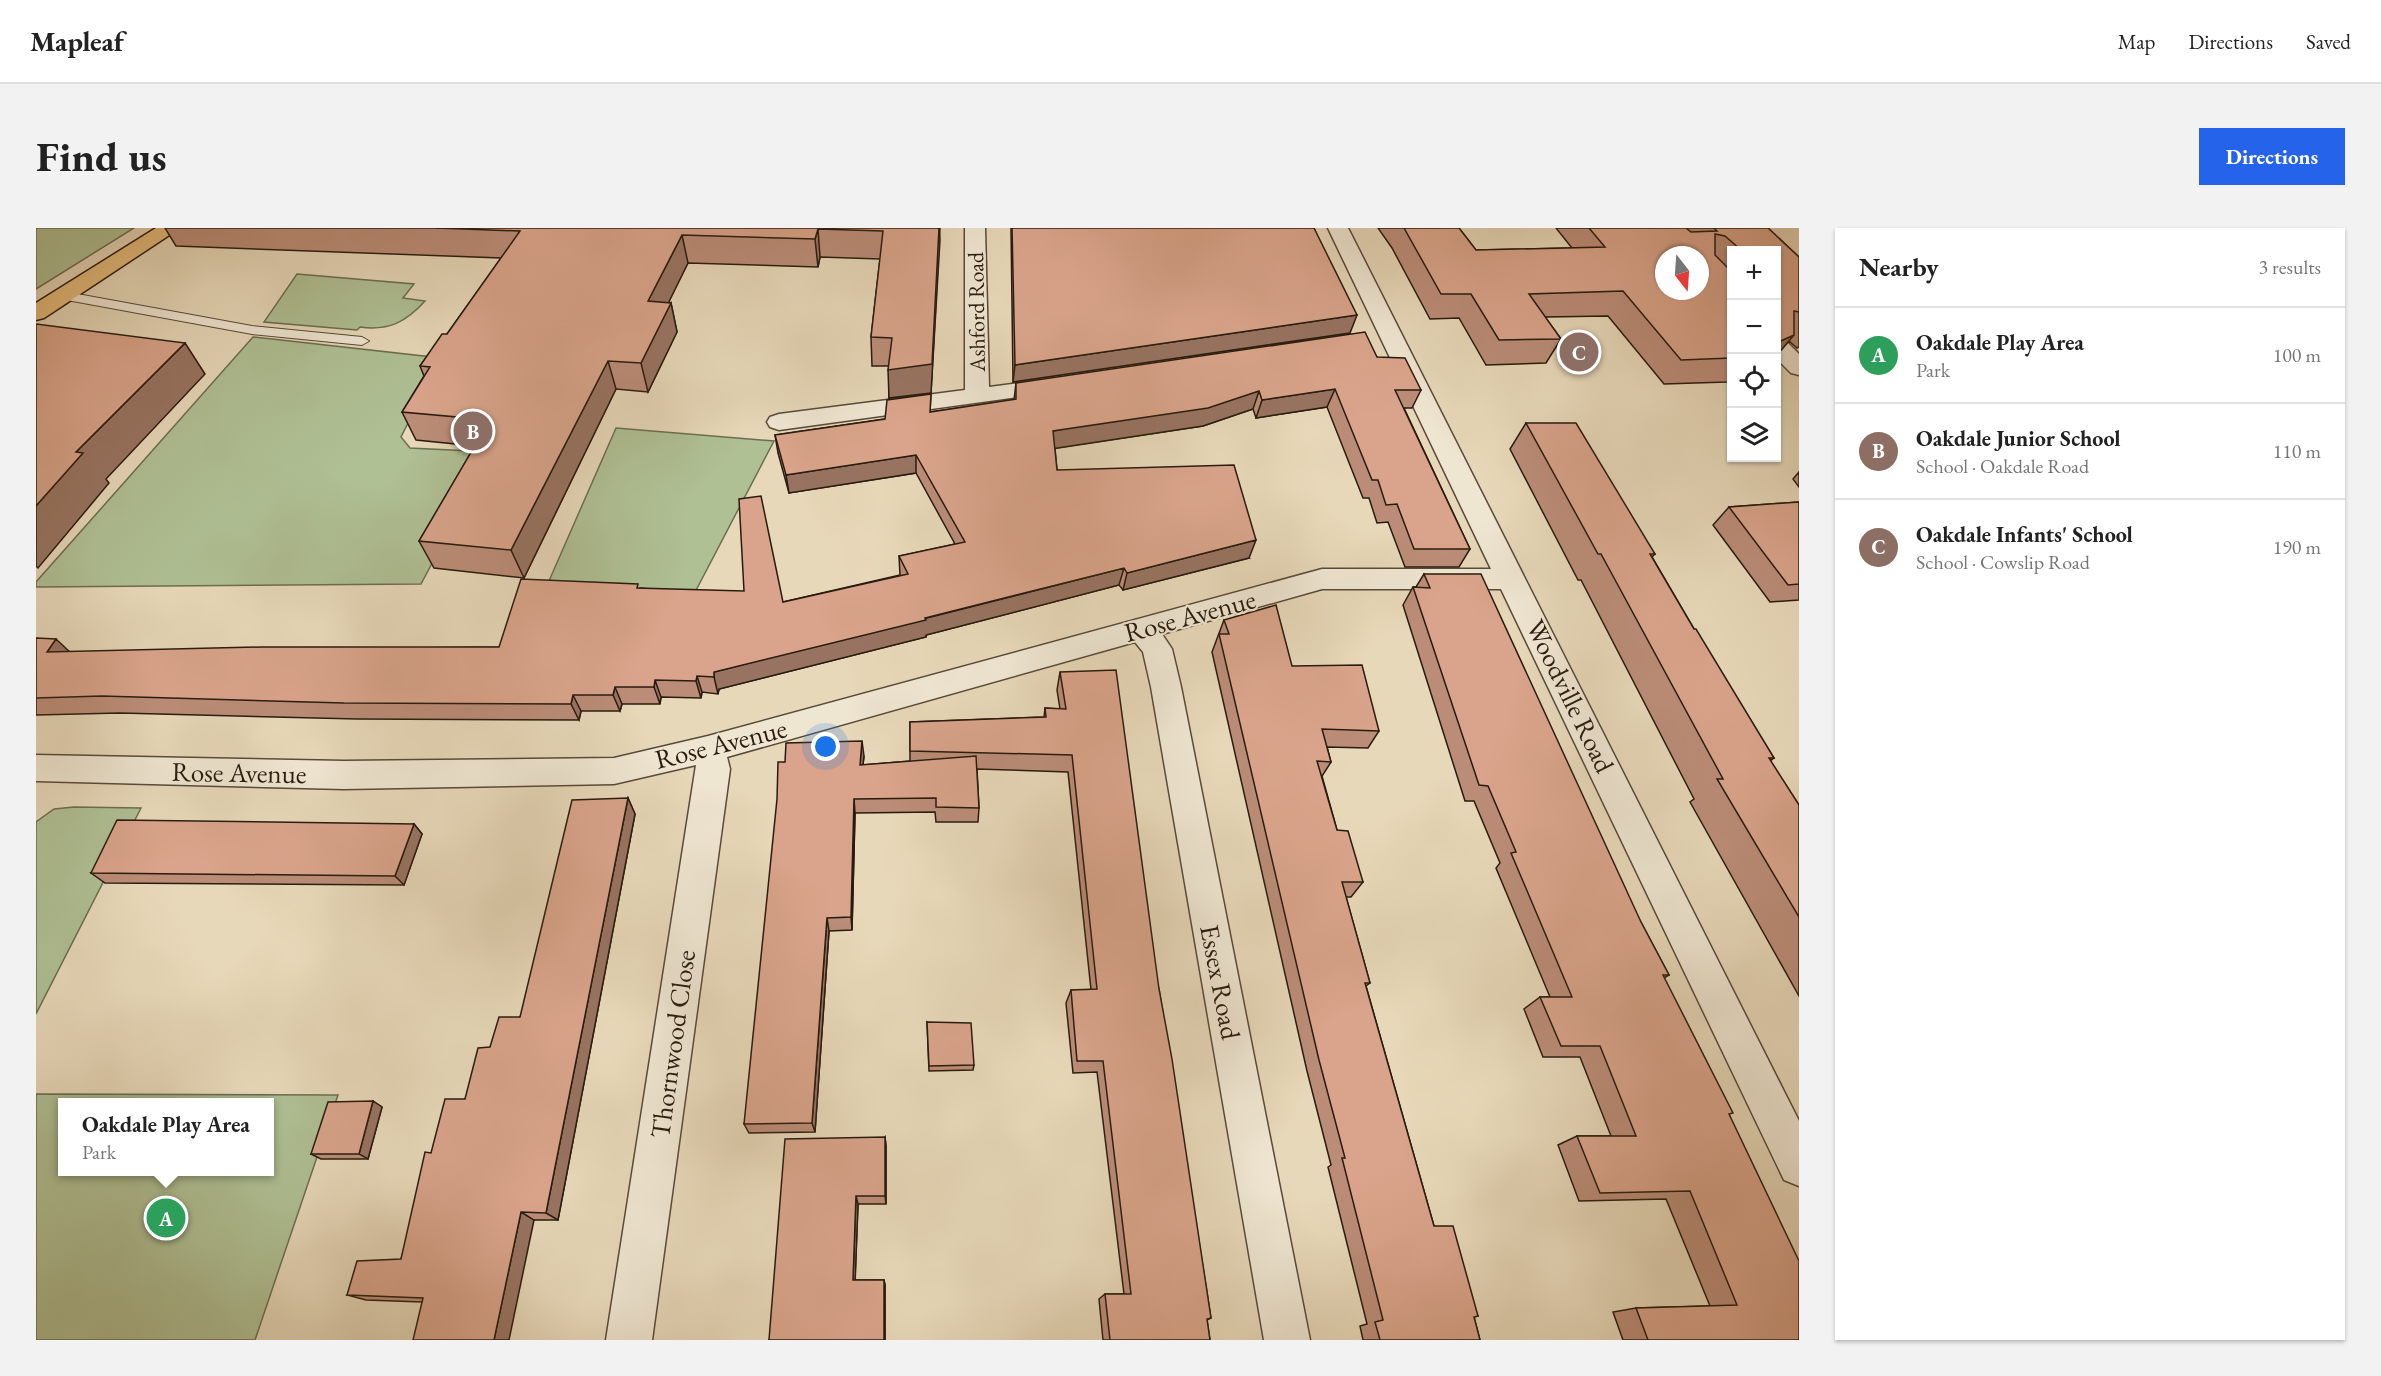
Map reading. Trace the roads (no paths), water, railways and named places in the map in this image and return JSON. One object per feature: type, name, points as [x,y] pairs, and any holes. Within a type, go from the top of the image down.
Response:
[{"type":"main road","points":[[36,313],[61,295],[170,228]]},
{"type":"street","name":"Ashford Road","points":[[975,228],[977,397]]},
{"type":"street","name":"Woodville Road","points":[[1338,228],[1381,337],[1512,579],[1799,1165]]},
{"type":"street","points":[[1781,349],[1799,368]]},
{"type":"street","points":[[779,422],[977,397],[1081,381]]},
{"type":"street","name":"Rose Avenue","points":[[36,768],[344,775],[614,771],[708,749],[1322,579],[1512,579]]},
{"type":"street","name":"Essex Road","points":[[1142,629],[1157,649],[1166,687],[1287,1340]]},
{"type":"street","name":"Thornwood Close","points":[[629,1340],[714,770],[708,749]]},
{"type":"street","name":"Rose Avenue","points":[[36,790],[43,784],[92,770]]},
{"type":"lane","points":[[61,295],[252,330],[362,340]]},
{"type":"place","name":"Oakdale Infants' School","points":[[1579,352]]},
{"type":"place","name":"Oakdale Junior School","points":[[473,431]]},
{"type":"place","name":"Oakdale Play Area","points":[[166,1218]]}]
